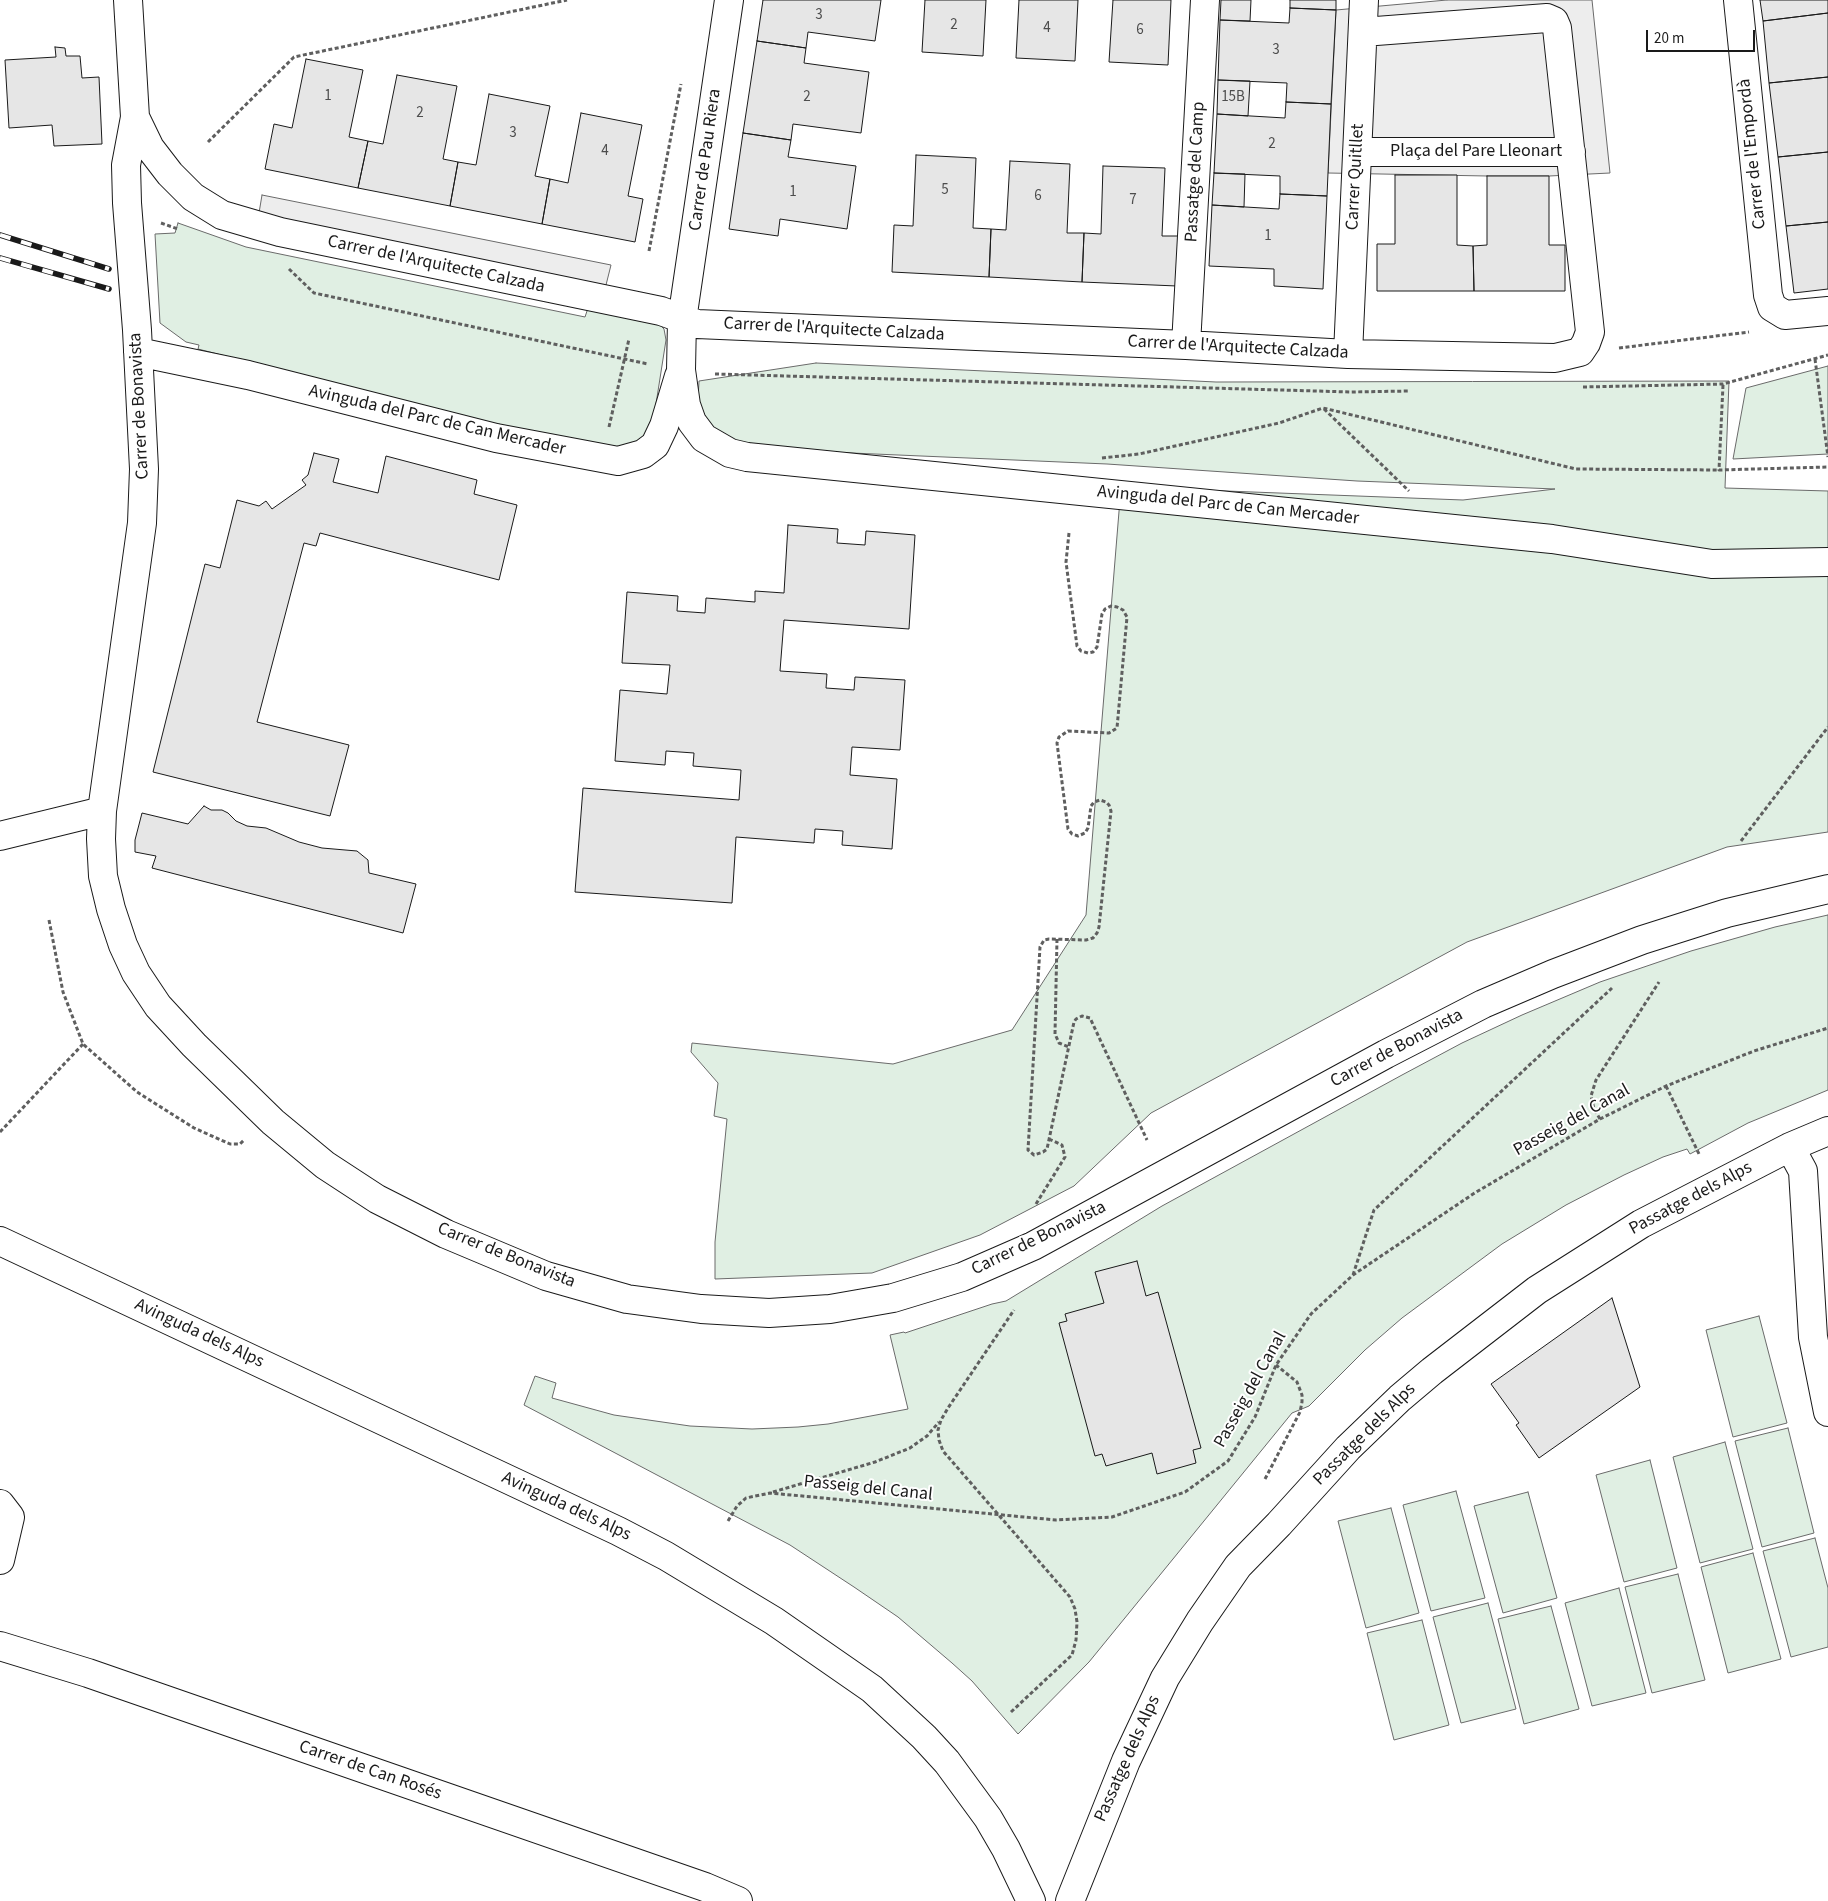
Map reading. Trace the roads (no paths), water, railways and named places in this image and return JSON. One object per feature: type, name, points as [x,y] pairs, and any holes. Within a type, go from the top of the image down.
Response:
[{"type":"street","name":"Carrer de Bonavista","points":[[128,0],[136,117],[126,166],[127,202],[144,469],[142,523],[102,811],[103,876],[111,909],[123,945],[136,973],[158,1006],[200,1052],[273,1122],[325,1165],[377,1199],[446,1234],[546,1276],[627,1299],[701,1309],[769,1313],[830,1309],[893,1298],[962,1277],[1032,1246],[1386,1054],[1492,1000],[1642,940],[1727,913],[1828,889]]},
{"type":"street","name":"Carrer de Pau Riera","points":[[682,320],[729,0]]},
{"type":"street","name":"Passatge del Camp","points":[[1186,345],[1205,0]]},
{"type":"street","name":"Carrer Quitllet","points":[[1348,354],[1364,0]]},
{"type":"street","name":"Carrer de l'Empordà","points":[[1738,0],[1768,295],[1772,307],[1785,315],[1828,311]]},
{"type":"street","name":"Plaça del Pare Lleonart","points":[[1357,152],[1571,152],[1557,28],[1554,21],[1546,18],[1362,32]]},
{"type":"street","name":"Carrer de l'Arquitecte Calzada","points":[[136,117],[150,148],[170,174],[193,197],[222,215],[280,232],[660,312],[697,324],[1186,345],[1348,354],[1555,358],[1580,352],[1590,332],[1571,152]]},
{"type":"street","name":"Avinguda del Parc de Can Mercader","points":[[682,320],[681,370],[686,404],[692,422],[704,438],[730,454],[1552,539],[1712,564],[1828,562]]},
{"type":"street","name":"Avinguda del Parc de Can Mercader","points":[[138,352],[248,375],[496,438],[618,461],[643,454],[656,445],[664,426],[681,370]]},
{"type":"street","points":[[0,836],[102,811]]},
{"type":"street","name":"Passatge dels Alps","points":[[1070,1901],[1126,1761],[1165,1678],[1200,1621],[1238,1566],[1348,1448],[1400,1398],[1432,1371],[1537,1290],[1641,1224],[1790,1147],[1828,1131]]},
{"type":"street","points":[[1790,1147],[1803,1171],[1813,1337],[1828,1412]]},
{"type":"street","name":"Avinguda dels Alps","points":[[0,1241],[618,1531],[666,1556],[774,1621],[872,1689],[924,1737],[947,1762],[988,1818],[1006,1849],[1031,1901]]},
{"type":"street","points":[[0,1504],[10,1517],[0,1560]]},
{"type":"street","name":"Carrer de Can Rosés","points":[[0,1646],[88,1673],[704,1887],[738,1901]]},
{"type":"railway","points":[[0,235],[109,269]]},
{"type":"railway","points":[[0,258],[109,289]]}]
